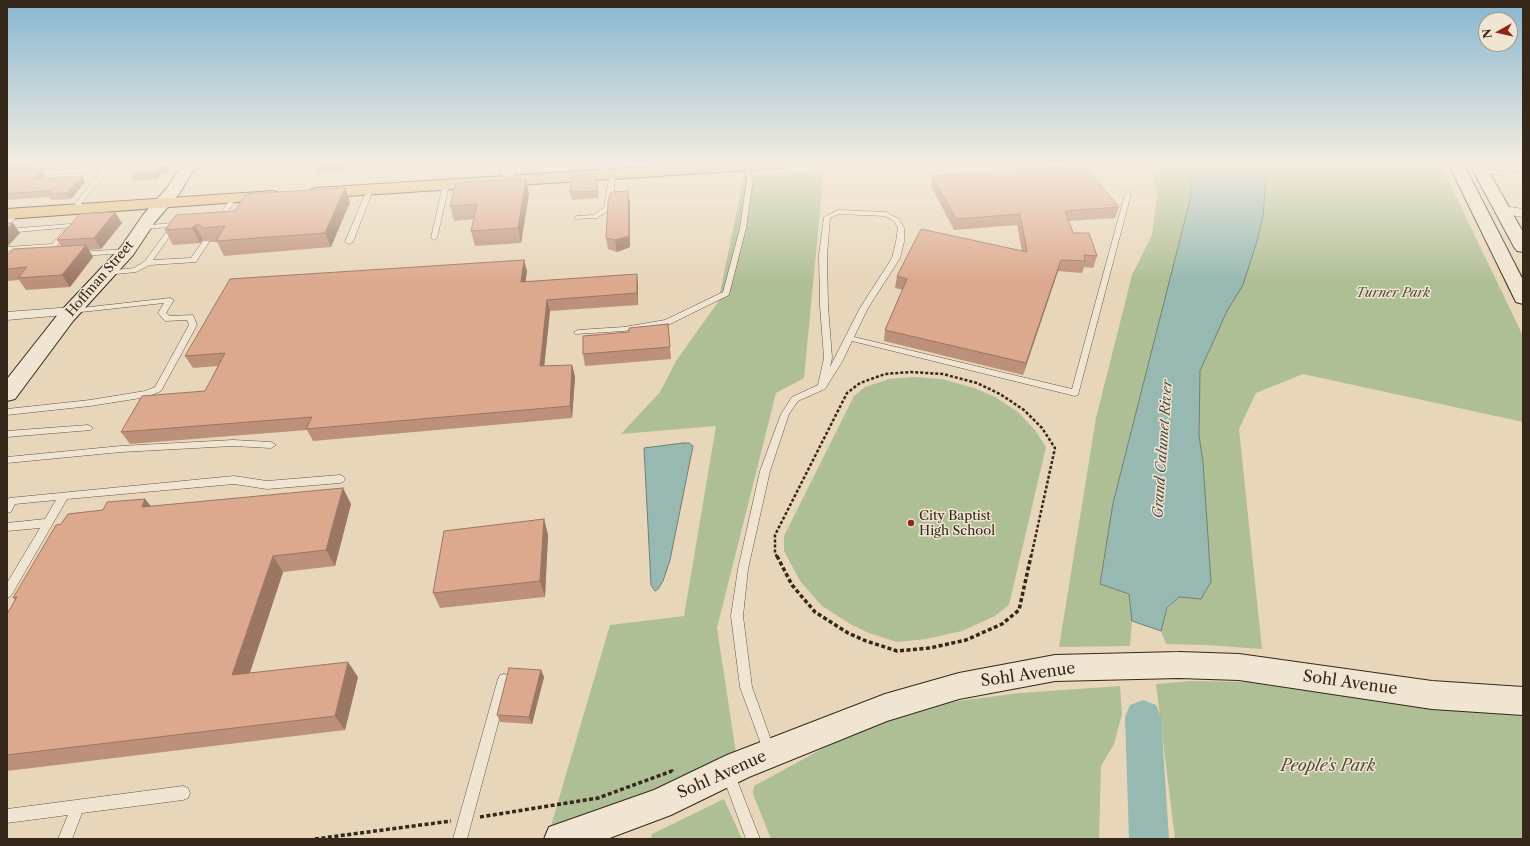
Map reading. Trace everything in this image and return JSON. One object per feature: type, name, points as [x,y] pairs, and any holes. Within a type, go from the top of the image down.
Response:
[{"type":"main road","points":[[10,217],[76,216],[184,202]]},
{"type":"street","points":[[1475,202],[1521,291]]},
{"type":"street","points":[[1498,202],[1523,247]]},
{"type":"street","name":"Hoffman Street","points":[[10,386],[72,311],[127,251],[144,226],[162,204]]},
{"type":"street","points":[[1502,210],[1523,213]]},
{"type":"street","points":[[7,316],[72,311]]},
{"type":"street","name":"Sohl Avenue","points":[[560,839],[660,804],[727,771],[885,708],[959,686],[1056,668],[1179,666],[1239,667],[1432,695],[1523,701]]},
{"type":"lane","points":[[7,249],[54,246],[85,202]]},
{"type":"lane","points":[[215,224],[230,202]]},
{"type":"lane","points":[[349,242],[365,202]]},
{"type":"lane","points":[[434,238],[442,202]]},
{"type":"lane","points":[[577,218],[595,217],[607,209],[608,202]]},
{"type":"lane","points":[[578,332],[624,329],[667,322],[726,293],[743,228],[747,202]]},
{"type":"lane","points":[[849,338],[1075,393],[1126,202]]},
{"type":"lane","points":[[770,754],[746,687],[737,616],[743,569],[765,471],[785,414],[795,399],[822,387],[839,360],[864,308],[896,258],[900,242],[900,228],[898,220],[886,214],[838,212],[827,217],[823,255],[824,306],[828,358],[822,387]]},
{"type":"lane","points":[[7,230],[76,216]]},
{"type":"lane","points":[[144,226],[190,223]]},
{"type":"lane","points":[[107,273],[136,270],[148,263],[175,224]]},
{"type":"lane","points":[[148,263],[193,260],[205,242]]},
{"type":"lane","points":[[67,254],[127,251]]},
{"type":"lane","points":[[7,412],[90,403],[147,394],[158,389],[193,325],[190,317],[168,319],[162,314],[170,300],[72,311]]},
{"type":"lane","points":[[7,434],[88,428]]},
{"type":"lane","points":[[7,460],[121,449],[233,443],[271,445]]},
{"type":"lane","points":[[7,509],[12,501],[234,480],[267,485],[340,479]]},
{"type":"lane","points":[[7,592],[64,496]]},
{"type":"lane","points":[[7,527],[48,523]]},
{"type":"lane","points":[[460,839],[504,678]]},
{"type":"lane","points":[[727,771],[754,839]]},
{"type":"lane","points":[[7,816],[184,793]]},
{"type":"lane","points":[[65,839],[78,807]]},
{"type":"path","points":[[911,372],[943,374],[977,383],[1000,394],[1024,410],[1042,428],[1055,448],[1019,610],[1002,624],[966,640],[930,648],[897,651],[866,641],[848,632],[815,612],[792,585],[774,553],[775,535],[847,393],[860,383],[886,374],[911,372]]},
{"type":"path","points":[[315,839],[548,807],[598,798],[672,771],[674,778]]},
{"type":"green space","points":[[739,202],[821,202],[804,378],[776,393],[717,628],[738,766],[547,839],[610,625],[684,616],[716,426],[621,434],[660,392],[676,361],[718,302]]},
{"type":"green space","points":[[1156,202],[1189,202],[1113,503],[1100,584],[1129,594],[1132,621],[1130,646],[1059,647],[1096,418],[1132,275],[1152,235]]},
{"type":"green space","name":"Turner Park","points":[[1264,202],[1459,202],[1523,336],[1523,422],[1303,374],[1256,393],[1239,429],[1262,649],[1166,644],[1161,631],[1167,609],[1179,597],[1201,599],[1203,462],[1199,436],[1200,371],[1227,311],[1243,285],[1263,216]]},
{"type":"green space","points":[[913,377],[942,379],[974,388],[995,397],[1018,412],[1035,430],[1046,447],[1009,605],[995,616],[962,631],[926,639],[897,642],[869,633],[852,625],[822,606],[800,581],[784,551],[784,536],[854,396],[865,387],[889,379]]},
{"type":"green space","name":"People's Park","points":[[1191,681],[1254,682],[1438,708],[1523,715],[1523,839],[1175,839],[1156,684]]},
{"type":"green space","points":[[1120,686],[1122,714],[1114,744],[1101,766],[1099,839],[771,839],[753,794],[754,786],[853,732],[943,703],[1020,693]]},
{"type":"green space","points":[[724,799],[742,839],[651,839],[652,834]]},
{"type":"water","points":[[1189,202],[1264,202],[1263,216],[1257,241],[1243,285],[1227,311],[1200,371],[1199,436],[1203,462],[1211,582],[1201,599],[1179,597],[1167,608],[1161,631],[1132,621],[1129,594],[1100,584],[1113,503]]},
{"type":"water","points":[[689,443],[693,446],[670,560],[663,581],[655,591],[651,585],[644,448]]},
{"type":"building","points":[[241,202],[339,202],[325,233],[216,241],[225,226],[203,228],[200,225],[195,225],[192,228],[165,230],[176,215],[235,211]]},
{"type":"building","points":[[451,202],[522,202],[518,228],[471,231],[477,204],[450,206]]},
{"type":"building","points":[[608,202],[628,202],[629,236],[615,240],[606,238]]},
{"type":"building","points":[[947,202],[1115,202],[1119,207],[1065,211],[1073,233],[1089,233],[1097,256],[1084,255],[1085,261],[1061,260],[1026,363],[885,330],[907,279],[897,276],[921,229],[1027,252],[1020,214],[956,219]]},
{"type":"building","points":[[115,212],[94,238],[57,240],[80,214]]},
{"type":"building","points":[[7,223],[13,223],[7,229]]},
{"type":"building","points":[[86,245],[62,275],[18,278],[27,267],[7,269],[7,256],[13,249]]},
{"type":"building","points":[[524,260],[521,282],[637,274],[637,293],[547,300],[540,366],[572,365],[570,406],[306,429],[312,417],[121,432],[142,396],[205,391],[225,353],[185,356],[230,279]]},
{"type":"building","points":[[668,324],[670,347],[583,354],[583,336],[629,332],[629,328]]},
{"type":"building","points":[[343,488],[326,550],[273,556],[232,675],[348,662],[335,716],[7,755],[7,614],[17,597],[13,598],[56,525],[61,524],[68,514],[103,510],[107,502],[145,499],[142,507]]},
{"type":"building","points":[[544,519],[540,581],[433,593],[444,531]]},
{"type":"building","points":[[509,668],[541,670],[529,717],[497,715]]},
{"type":"waterway","name":"Grand Calumet River","points":[[1143,717],[1149,839]]},
{"type":"place","name":"City Baptist High School","points":[[911,523]]}]
